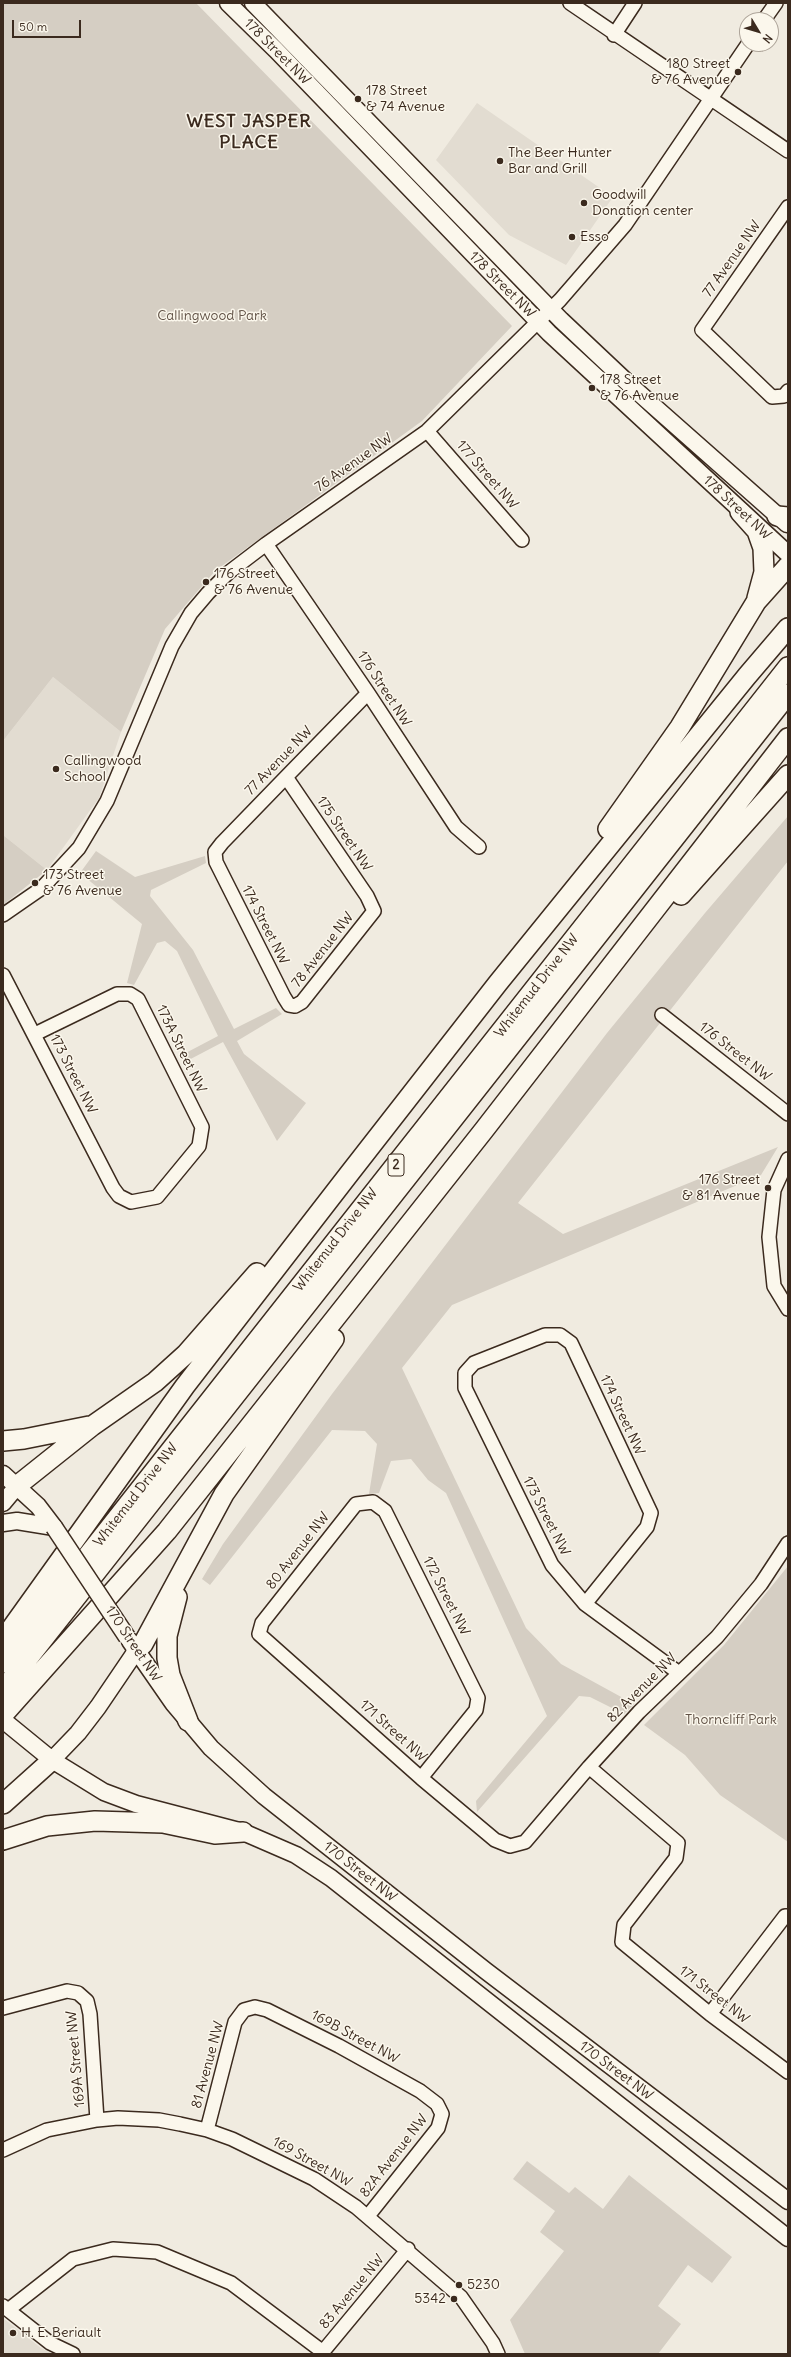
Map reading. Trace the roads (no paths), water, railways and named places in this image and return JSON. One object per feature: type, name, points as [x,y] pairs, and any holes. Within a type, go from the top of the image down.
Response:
[{"type":"highway","points":[[740,512],[757,531],[763,548],[764,572],[756,602]]},
{"type":"highway","points":[[498,983],[680,727],[756,602],[788,566]]},
{"type":"highway","points":[[3,1640],[185,1386],[348,1174],[498,983],[747,676],[788,628]]},
{"type":"highway","name":"Whitemud Drive NW","points":[[3,1663],[788,667]]},
{"type":"highway","name":"Whitemud Drive NW","points":[[3,1690],[788,694]]},
{"type":"highway","points":[[3,1715],[167,1531],[392,1247],[788,738]]},
{"type":"highway","points":[[539,1057],[788,775]]},
{"type":"highway","points":[[18,1485],[92,1426],[156,1382],[186,1354],[348,1174]]},
{"type":"highway","points":[[132,1644],[143,1644],[224,1494],[361,1302],[392,1247]]},
{"type":"highway","points":[[3,1441],[24,1439],[92,1426]]},
{"type":"highway","points":[[188,1721],[170,1675],[167,1646],[174,1605],[194,1552]]},
{"type":"highway","points":[[3,1804],[52,1760]]},
{"type":"highway","points":[[3,1840],[46,1826],[96,1821],[163,1823],[215,1834],[243,1832]]},
{"type":"main road","name":"178 Street NW","points":[[228,3],[276,50],[538,322],[740,512],[788,554]]},
{"type":"main road","name":"178 Street NW","points":[[253,3],[454,212],[550,309],[631,386],[784,519]]},
{"type":"main road","points":[[276,50],[288,38]]},
{"type":"main road","name":"170 Street NW","points":[[3,1474],[18,1485],[38,1506],[54,1527],[132,1644],[188,1721],[211,1748],[264,1796],[486,1971],[788,2201]]},
{"type":"main road","points":[[3,1503],[18,1485]]},
{"type":"main road","points":[[3,1522],[17,1521],[54,1527]]},
{"type":"main road","points":[[52,1760],[74,1738],[98,1707],[132,1644]]},
{"type":"main road","name":"170 Street NW","points":[[3,1720],[52,1760],[96,1787],[124,1800],[243,1832],[296,1856],[331,1878],[788,2238]]},
{"type":"street","points":[[570,3],[614,35],[788,151]]},
{"type":"street","points":[[614,35],[635,3]]},
{"type":"street","points":[[770,12],[776,3]]},
{"type":"street","name":"76 Avenue NW","points":[[3,915],[42,888],[79,848],[107,801],[164,662],[181,630],[200,602],[216,584],[266,544],[427,431],[538,322],[584,275],[625,225],[742,52]]},
{"type":"street","name":"77 Avenue NW","points":[[788,207],[702,330],[772,397],[784,396],[788,390]]},
{"type":"street","name":"177 Street NW","points":[[427,431],[522,540]]},
{"type":"street","name":"176 Street NW","points":[[266,544],[368,693],[456,827],[478,847]]},
{"type":"street","name":"77 Avenue NW","points":[[215,852],[368,693]]},
{"type":"street","name":"175 Street NW","points":[[286,777],[367,896],[374,911]]},
{"type":"street","name":"174 Street NW","points":[[215,852],[216,862],[284,997],[289,1005],[295,1006]]},
{"type":"street","name":"78 Avenue NW","points":[[295,1006],[302,1002],[374,911]]},
{"type":"street","name":"173 Street NW","points":[[3,974],[113,1188]]},
{"type":"street","name":"173A Street NW","points":[[35,1034],[110,996],[125,992],[134,995],[141,1004],[202,1126],[199,1146],[157,1197],[131,1202],[120,1196],[113,1188]]},
{"type":"street","name":"176 Street NW","points":[[662,1015],[788,1114]]},
{"type":"street","points":[[788,1159],[774,1190],[768,1237],[774,1286],[788,1309]]},
{"type":"street","name":"174 Street NW","points":[[465,1373],[474,1363],[545,1335],[560,1335],[571,1343],[651,1513],[648,1527],[585,1604]]},
{"type":"street","name":"173 Street NW","points":[[465,1373],[465,1388],[552,1565],[585,1604],[679,1673]]},
{"type":"street","name":"80 Avenue NW","points":[[259,1634],[262,1622],[356,1504],[373,1502]]},
{"type":"street","name":"172 Street NW","points":[[373,1502],[385,1512],[456,1650],[478,1698],[476,1710],[421,1778]]},
{"type":"street","name":"82 Avenue NW","points":[[510,1846],[525,1842],[588,1767],[639,1712],[717,1637],[761,1584],[788,1543]]},
{"type":"street","name":"171 Street NW","points":[[259,1634],[421,1778],[495,1840],[510,1846]]},
{"type":"street","name":"171 Street NW","points":[[588,1767],[678,1844],[676,1858],[624,1925],[622,1942],[710,2014],[788,2072]]},
{"type":"street","points":[[710,2014],[786,1916],[788,1916]]},
{"type":"street","name":"169A Street NW","points":[[3,2008],[67,1991],[78,1993],[83,1996],[89,2005],[97,2120]]},
{"type":"street","name":"169B Street NW","points":[[244,2010],[255,2007],[267,2010],[339,2046],[420,2091],[437,2104],[442,2114]]},
{"type":"street","name":"81 Avenue NW","points":[[207,2130],[236,2022],[244,2010]]},
{"type":"street","name":"82A Avenue NW","points":[[368,2216],[438,2128],[442,2114]]},
{"type":"street","points":[[3,2150],[47,2130],[97,2120]]},
{"type":"street","name":"169 Street NW","points":[[97,2120],[159,2120],[207,2130],[290,2165],[334,2190],[368,2216],[461,2297],[494,2343],[498,2354]]},
{"type":"street","points":[[73,2354],[50,2343],[6,2308],[72,2259],[113,2249],[157,2252],[231,2283],[322,2353]]},
{"type":"street","name":"83 Avenue NW","points":[[322,2353],[408,2250]]},
{"type":"place","name":"180 Street & 76 Avenue","points":[[738,72]]},
{"type":"place","name":"178 Street & 74 Avenue","points":[[358,99]]},
{"type":"place","name":"The Beer Hunter Bar and Grill","points":[[500,161]]},
{"type":"place","name":"Goodwill Donation center","points":[[584,203]]},
{"type":"place","name":"Esso","points":[[572,237]]},
{"type":"place","name":"178 Street & 76 Avenue","points":[[592,388]]},
{"type":"place","name":"176 Street & 76 Avenue","points":[[206,582]]},
{"type":"place","name":"Callingwood School","points":[[56,769]]},
{"type":"place","name":"173 Street & 76 Avenue","points":[[35,883]]},
{"type":"place","name":"176 Street & 81 Avenue","points":[[768,1188]]},
{"type":"place","name":"5230","points":[[459,2285]]},
{"type":"place","name":"5342","points":[[454,2299]]},
{"type":"place","name":"H. E. Beriault","points":[[13,2333]]},
{"type":"district","name":"WEST JASPER PLACE","points":[[249,132]]},
{"type":"park label","name":"Callingwood Park","points":[[212,316]]},
{"type":"park label","name":"Thorncliff Park","points":[[731,1720]]}]
